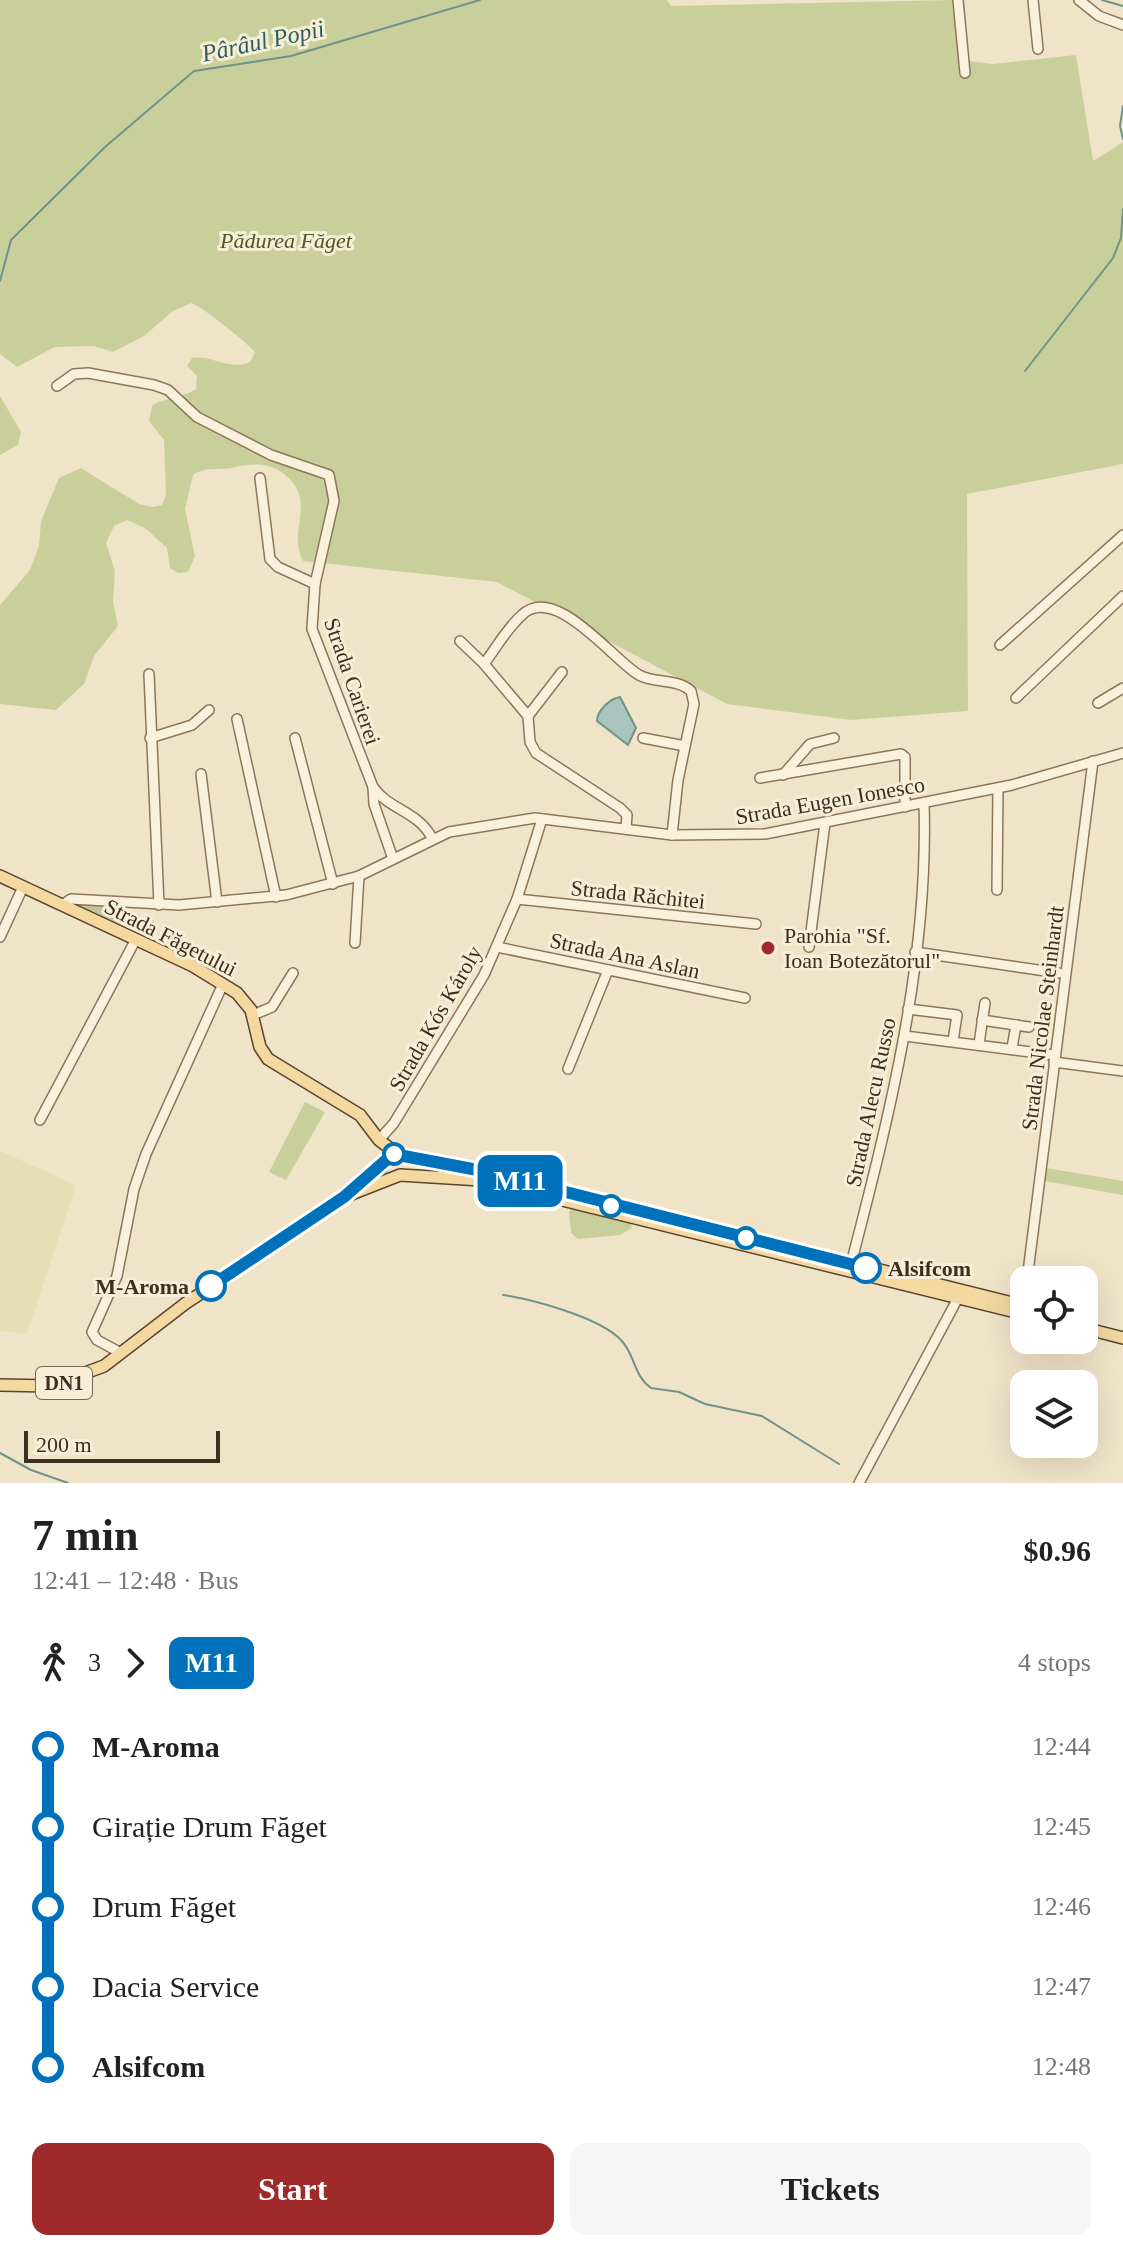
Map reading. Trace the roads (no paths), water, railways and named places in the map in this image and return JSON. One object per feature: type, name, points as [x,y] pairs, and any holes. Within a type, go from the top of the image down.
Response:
[{"type":"main road","name":"Strada Făgetului","points":[[0,876],[136,939],[241,996],[253,1015],[260,1047],[273,1065],[360,1115],[379,1140],[399,1156]]},
{"type":"main road","points":[[379,1140],[388,1176],[398,1176],[405,1164],[399,1156]]},
{"type":"main road","name":"DN1","points":[[0,1385],[35,1388],[64,1384],[104,1366],[186,1303],[344,1197],[383,1164],[389,1155],[399,1156]]},
{"type":"main road","points":[[399,1156],[483,1171],[1010,1302]]},
{"type":"main road","name":"DN1","points":[[344,1197],[398,1176],[481,1180],[1010,1311]]},
{"type":"main road","points":[[1098,1324],[1123,1330]]},
{"type":"main road","points":[[1098,1332],[1123,1338]]},
{"type":"street","points":[[958,0],[965,73]]},
{"type":"street","points":[[1033,0],[1038,49]]},
{"type":"street","points":[[1079,0],[1099,16],[1123,25]]},
{"type":"street","name":"Strada Carierei","points":[[57,386],[74,374],[88,373],[154,385],[168,390],[197,417],[271,455],[325,471],[333,482],[334,501],[315,584],[312,629],[373,787],[372,794],[393,859]]},
{"type":"street","points":[[260,478],[270,559],[278,567],[315,584]]},
{"type":"street","points":[[1000,645],[1123,535]]},
{"type":"street","points":[[1016,698],[1123,596]]},
{"type":"street","points":[[484,664],[526,611],[543,607],[562,612],[639,675],[689,689],[694,704],[672,835]]},
{"type":"street","points":[[460,641],[528,716],[530,742],[536,753],[620,808],[627,815],[626,828]]},
{"type":"street","points":[[528,716],[562,672]]},
{"type":"street","points":[[149,674],[159,905]]},
{"type":"street","points":[[1098,703],[1123,688]]},
{"type":"street","points":[[150,738],[181,730],[209,710]]},
{"type":"street","points":[[237,719],[276,897]]},
{"type":"street","points":[[295,738],[333,884]]},
{"type":"street","points":[[643,738],[685,746]]},
{"type":"street","points":[[783,775],[813,742],[834,738]]},
{"type":"street","name":"Strada Eugen Ionesco","points":[[62,905],[71,899],[159,905],[276,897],[359,876],[432,838],[469,827],[542,819],[672,835],[765,834],[998,788],[1123,753]]},
{"type":"street","points":[[760,778],[904,755],[905,807]]},
{"type":"street","name":"Strada Nicolae Steinhardt","points":[[1029,1266],[1093,761]]},
{"type":"street","points":[[201,774],[217,901]]},
{"type":"street","points":[[373,787],[387,801],[419,819],[432,838]]},
{"type":"street","points":[[997,890],[998,788]]},
{"type":"street","name":"Strada Alecu Russo","points":[[851,1264],[895,1096],[905,1036],[925,880],[924,803]]},
{"type":"street","points":[[211,818],[217,901]]},
{"type":"street","name":"Strada Kós Károly","points":[[379,1140],[394,1123],[484,975],[517,899],[542,819]]},
{"type":"street","points":[[809,947],[825,823]]},
{"type":"street","points":[[355,943],[359,876]]},
{"type":"street","points":[[0,937],[23,887]]},
{"type":"street","name":"Strada Răchitei","points":[[517,899],[756,924]]},
{"type":"street","points":[[40,1120],[136,939]]},
{"type":"street","name":"Strada Ana Aslan","points":[[497,947],[745,998]]},
{"type":"street","points":[[915,952],[1059,973]]},
{"type":"street","points":[[568,1069],[608,970]]},
{"type":"street","points":[[253,1015],[272,1007],[293,973]]},
{"type":"street","points":[[121,1353],[97,1340],[92,1332],[117,1276],[134,1189],[146,1154],[223,984]]},
{"type":"street","points":[[979,1044],[985,1003]]},
{"type":"street","points":[[908,1009],[957,1015],[953,1041]]},
{"type":"street","points":[[982,1020],[1029,1027]]},
{"type":"street","points":[[1012,1048],[1016,1025]]},
{"type":"street","points":[[905,1036],[1012,1048],[1123,1071]]},
{"type":"street","points":[[859,1483],[958,1298]]},
{"type":"water","points":[[620,697],[636,728],[628,745],[597,721],[604,706]]},
{"type":"waterway","name":"Pârâul Popii","points":[[0,281],[11,240],[105,147],[194,71],[291,56],[480,0]]},
{"type":"waterway","name":"Pârâul Popii","points":[[1102,0],[1123,6]]},
{"type":"waterway","points":[[1123,106],[1120,126],[1123,139]]},
{"type":"waterway","points":[[1025,371],[1113,258],[1121,238],[1123,209]]},
{"type":"waterway","points":[[503,1295],[548,1305],[598,1324],[621,1340],[641,1377],[651,1388],[679,1392],[705,1404],[762,1416],[839,1464]]},
{"type":"waterway","points":[[0,1453],[31,1470],[68,1483]]},
{"type":"place","name":"Parohia \"Sf. Ioan Botezătorul\"","points":[[768,948]]},
{"type":"place","name":"Alsifcom","points":[[866,1268]]},
{"type":"place","name":"M-Aroma","points":[[211,1286]]},
{"type":"park label","name":"Pădurea Făget","points":[[286,240]]}]
